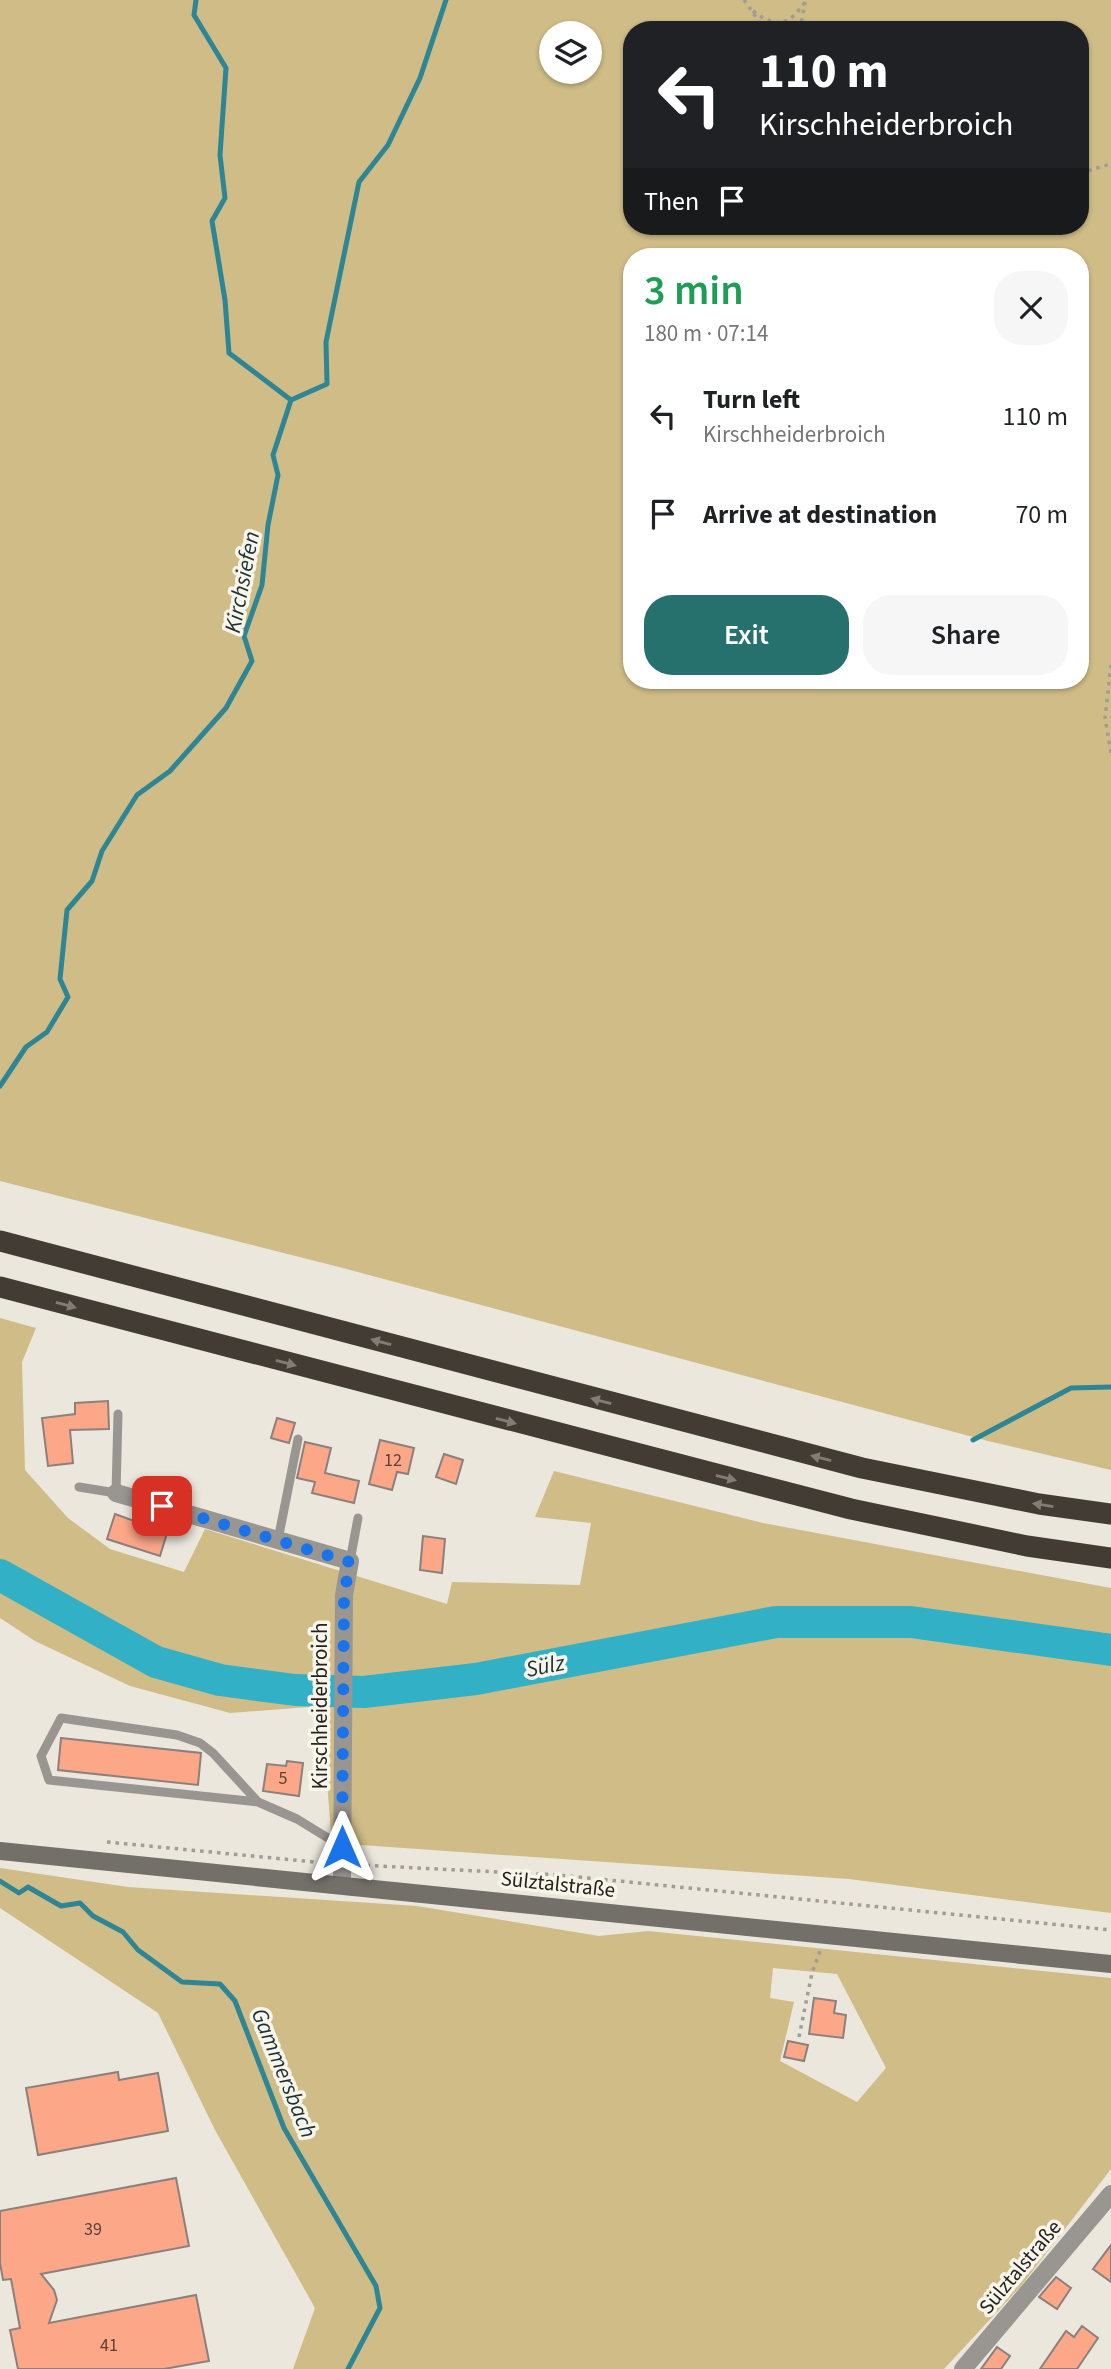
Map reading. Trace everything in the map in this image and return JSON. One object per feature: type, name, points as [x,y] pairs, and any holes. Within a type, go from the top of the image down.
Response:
[{"type":"highway","points":[[0,1241],[862,1468],[1038,1504],[1111,1514]]},
{"type":"highway","points":[[0,1287],[851,1509],[1027,1546],[1111,1558]]},
{"type":"main road","name":"Sülztalstraße","points":[[0,1851],[1111,1964]]},
{"type":"street","points":[[116,1493],[350,1562]]},
{"type":"street","name":"Kirschheiderbroich","points":[[342,1885],[344,1595],[350,1562]]},
{"type":"street","name":"Sülztalstraße","points":[[963,2369],[1111,2194]]},
{"type":"lane","points":[[79,1487],[116,1493],[118,1414]]},
{"type":"lane","points":[[278,1540],[298,1439]]},
{"type":"lane","points":[[350,1562],[358,1518]]},
{"type":"lane","points":[[258,1802],[213,1752],[200,1743],[177,1735],[61,1718],[41,1756],[49,1780],[258,1802],[297,1819],[342,1856]]},
{"type":"path","points":[[744,0],[759,21]]},
{"type":"path","points":[[788,21],[806,0]]},
{"type":"path","points":[[802,21],[806,0]]},
{"type":"path","points":[[753,11],[766,21]]},
{"type":"path","points":[[1089,170],[1111,164]]},
{"type":"path","points":[[1111,665],[1105,718],[1111,753]]},
{"type":"path","points":[[96,1841],[342,1856],[1111,1930]]},
{"type":"path","points":[[799,2038],[812,1973],[826,1935]]},
{"type":"shaded area","points":[[0,0],[1111,0],[1111,1470],[988,1441],[339,1267],[0,1181]]},
{"type":"shaded area","points":[[0,1318],[36,1328],[22,1362],[25,1470],[68,1518],[110,1549],[184,1572],[205,1529],[447,1604],[452,1582],[580,1585],[591,1523],[535,1517],[554,1471],[763,1523],[1111,1588],[1111,1913],[849,1879],[361,1845],[333,1858],[321,1706],[230,1713],[130,1686],[35,1641],[0,1618]]},
{"type":"shaded area","points":[[0,1868],[128,1887],[417,1906],[599,1936],[648,1931],[1111,1978],[1111,2169],[1021,2286],[944,2369],[293,2369],[315,2308],[215,2130],[158,2013],[0,1908]],"holes":[[[773,1968],[837,1974],[886,2068],[857,2102],[780,2061],[794,2002],[770,1998]]]},
{"type":"building","points":[[108,1401],[109,1429],[70,1430],[73,1463],[48,1466],[42,1418],[75,1414],[75,1403]]},
{"type":"building","points":[[277,1418],[295,1423],[289,1443],[271,1438]]},
{"type":"building","points":[[380,1440],[414,1448],[408,1474],[397,1472],[392,1490],[369,1484]]},
{"type":"building","points":[[305,1442],[331,1448],[325,1473],[359,1481],[354,1503],[312,1493],[315,1482],[297,1478]]},
{"type":"building","points":[[444,1454],[463,1460],[456,1484],[436,1477]]},
{"type":"building","points":[[115,1514],[167,1533],[160,1556],[107,1539]]},
{"type":"building","points":[[423,1536],[445,1539],[442,1573],[420,1570]]},
{"type":"building","points":[[61,1738],[201,1753],[198,1785],[58,1770]]},
{"type":"building","points":[[287,1761],[303,1763],[299,1796],[263,1791],[267,1764],[286,1766]]},
{"type":"building","points":[[814,1998],[836,2001],[834,2013],[846,2015],[843,2038],[809,2034]]},
{"type":"building","points":[[788,2041],[808,2045],[804,2061],[784,2057]]},
{"type":"building","points":[[118,2072],[119,2080],[158,2073],[168,2131],[38,2155],[26,2088]]},
{"type":"building","points":[[176,2178],[189,2246],[41,2274],[54,2290],[57,2300],[49,2323],[196,2295],[209,2361],[164,2369],[18,2369],[10,2330],[20,2328],[11,2279],[3,2280],[0,2263],[0,2211]]},
{"type":"building","points":[[1111,2245],[1111,2282],[1093,2269]]},
{"type":"building","points":[[1056,2277],[1071,2288],[1057,2309],[1039,2297]]},
{"type":"building","points":[[1082,2326],[1098,2338],[1077,2369],[1040,2369],[1066,2331],[1074,2337]]},
{"type":"building","points":[[997,2347],[1010,2356],[1001,2369],[981,2369]]},
{"type":"waterway","points":[[196,0],[194,15],[226,68],[220,155],[225,198],[212,221],[225,300],[229,353],[291,400]]},
{"type":"waterway","name":"Kirchsiefen","points":[[0,1086],[26,1047],[47,1032],[68,997],[60,979],[67,910],[92,881],[102,851],[137,795],[170,771],[226,708],[252,661],[244,636],[262,585],[268,525],[278,475],[273,455],[291,400],[327,384],[326,342],[359,182],[388,145],[420,78],[446,0]]},
{"type":"waterway","points":[[973,1440],[1071,1388],[1111,1387]]},
{"type":"waterway","name":"Sülz","points":[[0,1575],[156,1662],[220,1680],[295,1690],[364,1692],[476,1679],[776,1622],[911,1622],[1111,1650]]},
{"type":"waterway","name":"Gammersbach","points":[[0,1881],[19,1893],[28,1887],[61,1906],[80,1903],[93,1916],[123,1932],[138,1950],[182,1982],[220,1984],[235,2001],[284,2128],[376,2286],[380,2308],[348,2369]]},
{"type":"route","points":[[162,1506],[350,1562],[344,1595],[342,1847]]}]
